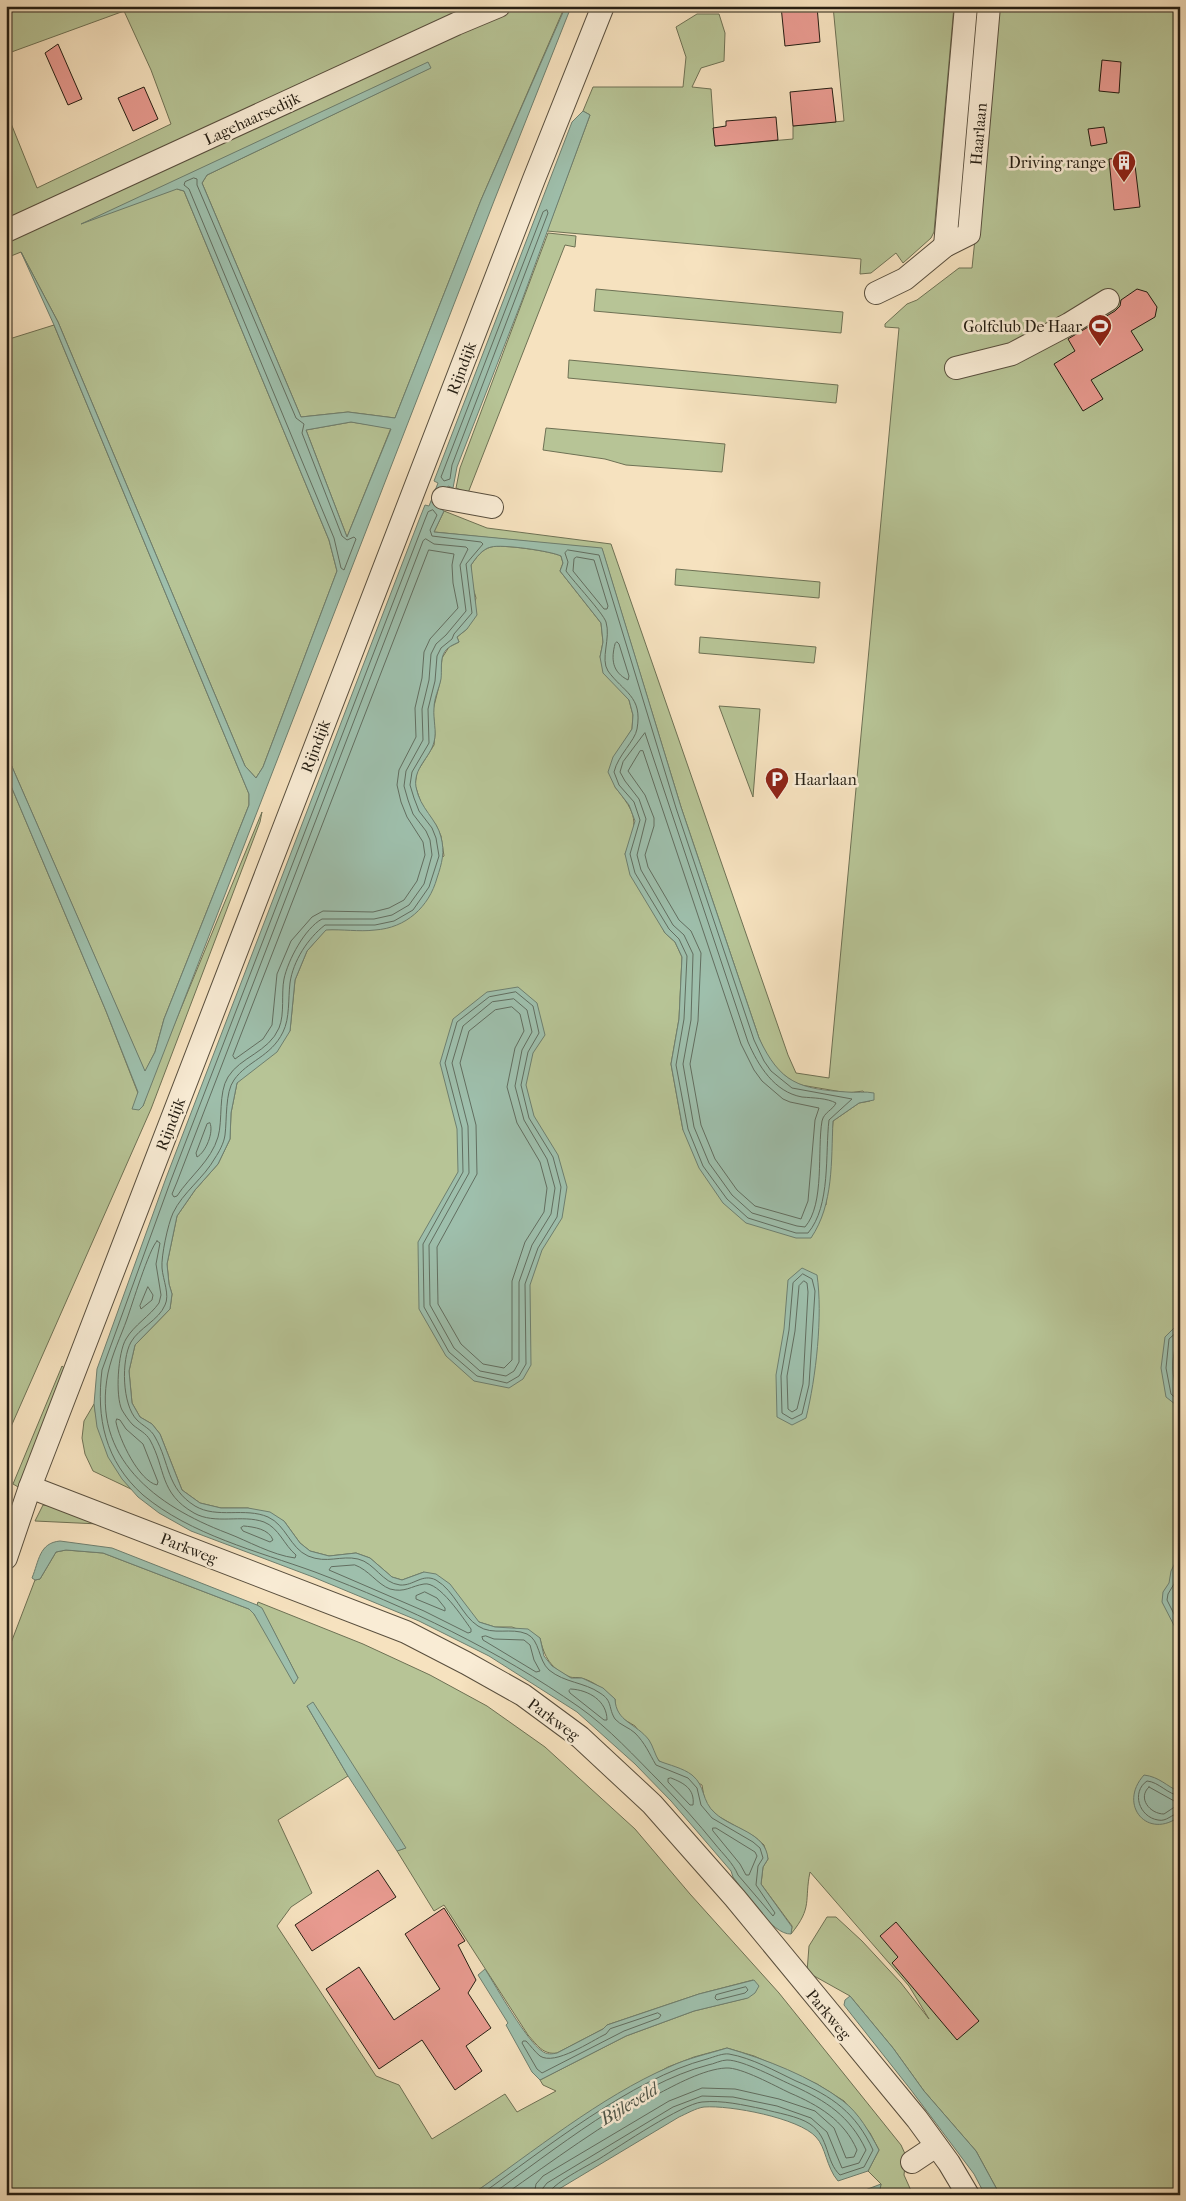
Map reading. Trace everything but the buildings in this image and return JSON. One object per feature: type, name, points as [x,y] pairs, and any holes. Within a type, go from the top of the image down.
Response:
[{"type":"street","name":"Lagehaarsedijk","points":[[6,231],[499,6]]},
{"type":"street","name":"Rijndijk","points":[[6,1558],[30,1487],[431,493],[534,179],[603,6]]},
{"type":"street","name":"Haarlaan","points":[[945,246],[966,6]]},
{"type":"street","name":"Haarlaan","points":[[876,293],[905,279],[945,246],[969,234],[989,6]]},
{"type":"street","points":[[956,368],[1012,354],[1069,324],[1108,300]]},
{"type":"street","points":[[431,493],[492,507]]},
{"type":"street","name":"Parkweg","points":[[30,1487],[406,1632],[522,1695],[580,1737],[652,1804],[735,1898],[936,2146],[968,2195]]},
{"type":"street","points":[[912,2162],[936,2146]]},
{"type":"shaded area","points":[[6,6],[565,6],[481,200],[395,418],[348,412],[301,417],[202,183],[207,175],[430,68],[428,63],[186,176],[177,189],[184,191],[329,540],[337,571],[263,767],[256,778],[245,766],[58,322],[21,252],[6,258],[6,111],[37,188],[171,124],[151,70],[124,11],[6,54]]},
{"type":"shaded area","points":[[833,6],[954,6],[934,232],[931,238],[903,263],[896,253],[871,273],[860,274],[861,259],[547,231],[590,115],[583,111],[593,87],[683,87],[686,57],[676,27],[697,14],[719,14],[725,33],[724,61],[701,68],[692,87],[711,89],[715,146],[793,139],[793,126],[844,121]]},
{"type":"shaded area","name":"Golfclub De Haar","points":[[999,6],[1180,6],[1180,2195],[1000,2195],[976,2151],[924,2091],[893,2048],[850,1996],[807,1972],[809,1946],[827,1917],[836,1917],[862,1941],[901,1983],[929,2019],[909,1986],[810,1872],[805,1910],[798,1925],[791,1934],[792,1926],[761,1884],[763,1867],[768,1859],[764,1845],[755,1837],[716,1815],[705,1803],[702,1785],[659,1761],[635,1726],[620,1717],[615,1706],[615,1699],[590,1681],[570,1677],[553,1666],[546,1657],[540,1638],[512,1627],[495,1627],[479,1622],[424,1572],[402,1580],[392,1577],[370,1558],[356,1553],[329,1556],[310,1551],[300,1543],[284,1521],[248,1508],[221,1508],[200,1503],[182,1490],[160,1434],[152,1424],[140,1417],[132,1403],[129,1371],[135,1345],[170,1309],[172,1294],[167,1264],[177,1216],[195,1190],[218,1164],[230,1139],[231,1113],[237,1083],[290,1031],[295,980],[307,951],[326,929],[339,929],[444,856],[441,836],[436,825],[423,809],[415,785],[417,772],[434,745],[433,710],[440,682],[442,658],[449,647],[459,642],[457,637],[467,629],[476,598],[471,581],[471,565],[482,552],[491,547],[526,548],[561,556],[563,563],[560,571],[601,623],[603,642],[600,657],[629,700],[633,715],[632,729],[624,742],[615,787],[628,804],[634,819],[632,834],[625,854],[665,933],[675,942],[682,957],[679,1019],[671,1064],[683,1130],[826,1205],[833,1121],[859,1103],[870,1101],[863,1091],[848,1093],[795,1084],[775,1068],[768,1059],[759,1038],[681,807],[602,549],[434,532],[444,511],[487,528],[611,544],[788,1055],[796,1073],[829,1078],[899,328],[885,327],[885,324],[907,304],[917,300],[959,268],[972,268]]},
{"type":"shaded area","points":[[548,233],[576,236],[575,247],[565,245],[468,493],[456,488],[460,468]]},
{"type":"shaded area","points":[[596,289],[843,312],[841,333],[594,311]]},
{"type":"shaded area","points":[[54,325],[249,794],[249,805],[164,1019],[155,1052],[145,1072],[6,753],[6,419],[9,403],[6,397],[6,340]]},
{"type":"shaded area","points":[[569,360],[838,385],[836,403],[568,378]]},
{"type":"shaded area","points":[[351,422],[391,428],[347,537],[306,430]]},
{"type":"shaded area","points":[[546,428],[725,444],[722,472],[626,465],[605,459],[543,450]]},
{"type":"shaded area","points":[[676,569],[820,582],[819,598],[675,585]]},
{"type":"shaded area","points":[[700,637],[816,647],[814,663],[699,653]]},
{"type":"shaded area","points":[[719,706],[760,709],[753,797]]},
{"type":"shaded area","points":[[6,774],[106,1011],[143,1106],[153,1076],[262,812],[260,822],[151,1109],[6,1438]]},
{"type":"shaded area","points":[[62,1366],[68,1371],[20,1488],[13,1484]]},
{"type":"shaded area","points":[[94,1404],[102,1438],[107,1450],[118,1471],[133,1490],[93,1471],[85,1454],[82,1438],[84,1421]]},
{"type":"shaded area","points":[[43,1505],[71,1509],[99,1524],[35,1521]]},
{"type":"shaded area","points":[[66,1550],[103,1553],[249,1609],[298,1678],[262,1609],[257,1605],[258,1602],[363,1644],[430,1675],[487,1706],[545,1747],[635,1829],[690,1894],[779,1993],[901,2145],[906,2156],[904,2175],[913,2195],[879,2195],[881,2184],[868,2171],[879,2150],[870,2133],[844,2101],[817,2084],[754,2056],[727,2048],[694,2057],[668,2067],[614,2097],[471,2195],[6,2195],[6,1656],[35,1580],[40,1579],[56,1552]],"holes":[[[307,1706],[405,1848],[397,1851],[434,1911],[444,1905],[528,2035],[544,2051],[557,2053],[603,2029],[607,2025],[699,1994],[753,1980],[747,1998],[694,2011],[626,2036],[540,2080],[543,2085],[556,2091],[517,2112],[505,2094],[432,2139],[399,2085],[376,2076],[277,1926],[291,1907],[312,1893],[278,1820],[348,1776]]]},
{"type":"water","points":[[564,10],[569,12],[143,1106],[139,1110],[132,1109],[138,1092],[6,774],[6,753],[145,1071],[155,1052],[164,1019],[249,805],[249,794],[54,325],[21,252],[58,322],[245,766],[256,778],[263,767],[337,571],[329,540],[184,191],[177,189],[81,224],[428,62],[431,68],[207,175],[202,183],[301,417],[348,412],[395,418],[481,200]],"holes":[[[351,422],[391,429],[347,537],[306,430]]]},
{"type":"water","points":[[583,111],[590,115],[521,303],[457,467],[453,488],[448,486],[439,508],[444,511],[434,532],[602,548],[681,807],[759,1038],[775,1065],[793,1081],[816,1089],[874,1093],[874,1100],[859,1103],[833,1121],[828,1197],[824,1211],[811,1238],[796,1238],[746,1223],[723,1203],[699,1168],[683,1130],[671,1064],[679,1019],[682,957],[675,942],[665,933],[630,875],[625,854],[635,821],[629,805],[615,787],[608,772],[613,757],[632,729],[633,715],[629,700],[603,673],[600,657],[603,642],[601,623],[560,571],[563,563],[561,556],[526,548],[497,546],[488,548],[471,565],[477,615],[467,629],[457,637],[459,642],[448,648],[443,656],[441,679],[434,704],[434,742],[419,769],[416,780],[418,795],[436,825],[442,842],[442,862],[433,888],[422,907],[415,914],[397,925],[369,931],[326,930],[307,951],[295,980],[290,1031],[277,1052],[237,1083],[231,1113],[230,1139],[218,1164],[195,1190],[177,1216],[167,1264],[172,1294],[170,1309],[135,1345],[129,1371],[132,1403],[140,1417],[152,1424],[160,1434],[182,1490],[200,1503],[221,1508],[248,1508],[270,1512],[284,1521],[300,1543],[310,1551],[329,1556],[356,1553],[370,1558],[392,1577],[402,1580],[424,1572],[436,1574],[450,1584],[479,1622],[495,1627],[528,1629],[540,1638],[544,1656],[552,1666],[571,1678],[582,1678],[603,1688],[615,1699],[616,1707],[623,1718],[649,1740],[659,1761],[692,1775],[700,1784],[707,1804],[715,1813],[755,1837],[761,1843],[766,1850],[768,1859],[763,1867],[761,1884],[792,1927],[791,1934],[776,1928],[767,1920],[733,1877],[731,1871],[671,1801],[635,1764],[577,1712],[489,1656],[419,1621],[313,1577],[191,1531],[159,1513],[138,1497],[122,1479],[108,1457],[97,1427],[94,1404],[97,1369],[166,1178],[419,520],[425,505],[429,506],[438,483],[434,481],[572,122]]},
{"type":"water","points":[[518,987],[537,1003],[545,1035],[533,1053],[526,1085],[534,1116],[558,1155],[567,1187],[562,1218],[542,1250],[530,1285],[531,1365],[523,1379],[509,1388],[474,1381],[446,1356],[419,1309],[418,1242],[458,1172],[457,1129],[440,1063],[453,1019],[487,992]]},
{"type":"water","points":[[802,1268],[817,1275],[819,1327],[813,1384],[806,1418],[792,1425],[777,1417],[776,1375],[784,1329],[788,1280]]},
{"type":"water","points":[[1180,1322],[1180,1408],[1166,1397],[1161,1368],[1165,1337]]},
{"type":"water","points":[[60,1541],[112,1548],[257,1605],[262,1608],[298,1678],[294,1684],[254,1614],[249,1609],[103,1553],[66,1550],[56,1552],[40,1579],[35,1580],[32,1578],[38,1559],[44,1549],[53,1542]]},
{"type":"water","points":[[1180,1562],[1180,1637],[1162,1602],[1163,1592],[1169,1583],[1171,1571],[1175,1563]]},
{"type":"water","points":[[313,1702],[406,1848],[397,1851],[348,1776],[307,1706]]},
{"type":"water","points":[[1144,1775],[1159,1780],[1180,1792],[1180,1816],[1168,1823],[1157,1824],[1147,1822],[1140,1816],[1135,1808],[1134,1798],[1136,1786]]},
{"type":"water","points":[[485,1969],[528,2036],[542,2051],[550,2054],[557,2053],[603,2029],[607,2025],[699,1994],[754,1980],[759,1986],[755,1993],[748,1998],[694,2011],[626,2036],[540,2080],[532,2072],[506,2025],[508,2023],[478,1975]]},
{"type":"water","points":[[850,1996],[893,2048],[924,2091],[976,2151],[1000,2195],[985,2195],[974,2174],[844,2005],[845,2000]]},
{"type":"water","name":"Bijleveld","points":[[727,2048],[772,2063],[803,2077],[831,2092],[849,2106],[864,2124],[879,2150],[868,2171],[838,2181],[831,2170],[819,2141],[807,2130],[795,2124],[763,2114],[730,2108],[704,2107],[679,2117],[549,2195],[471,2195],[592,2109],[643,2079],[676,2064]]},
{"type":"water","points":[[881,2184],[879,2195],[852,2195]]},
{"type":"place","name":"Driving range","points":[[1124,183]]},
{"type":"place","name":"Golfclub De Haar","points":[[1100,347]]},
{"type":"place","name":"Haarlaan","points":[[777,800]]}]
